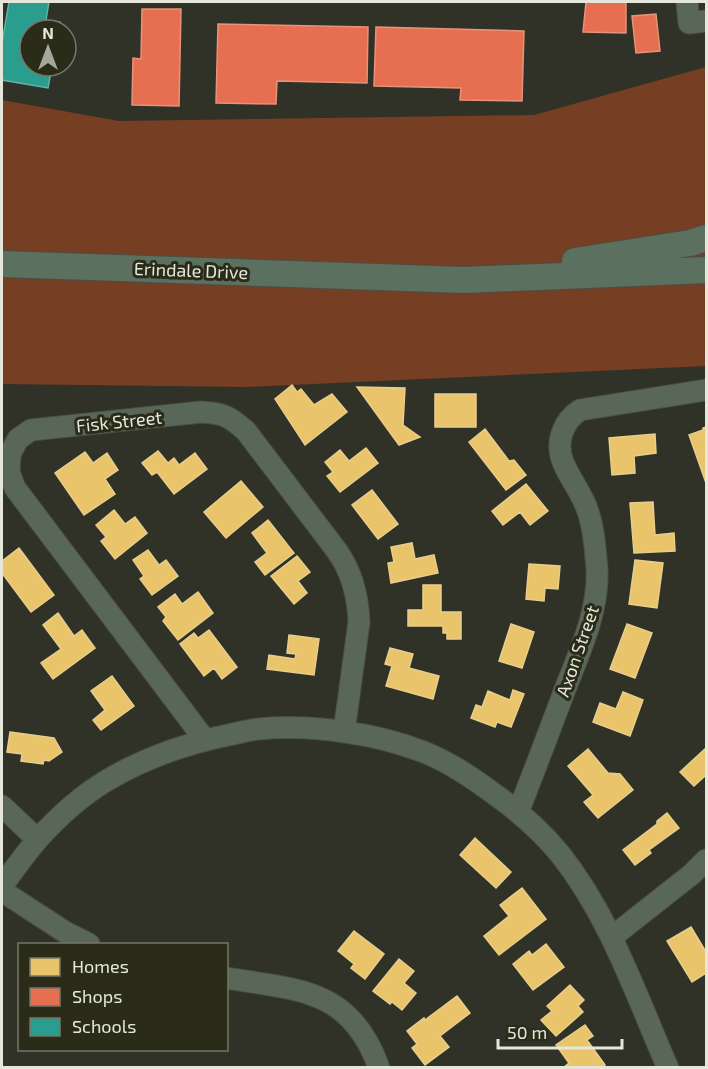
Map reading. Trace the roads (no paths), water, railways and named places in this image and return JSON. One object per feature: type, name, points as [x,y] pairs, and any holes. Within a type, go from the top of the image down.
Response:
[{"type":"main road","name":"Erindale Drive","points":[[380,277],[592,259],[690,243],[706,238]]},
{"type":"main road","name":"Erindale Drive","points":[[2,264],[464,280],[706,270]]},
{"type":"street","points":[[687,2],[689,23],[706,21]]},
{"type":"street","name":"Axon Street","points":[[518,812],[585,638],[596,590],[595,540],[587,508],[563,461],[560,443],[564,425],[580,410],[706,390]]},
{"type":"street","name":"Fisk Street","points":[[205,740],[15,489],[9,472],[10,454],[18,439],[31,430],[201,412],[218,413],[233,420],[246,431],[344,561],[354,583],[359,622],[344,732]]},
{"type":"street","points":[[2,886],[38,839],[75,804],[105,782],[148,758],[205,740],[256,729],[291,727],[379,738],[424,752],[468,774],[518,812],[559,852],[582,884],[612,937],[668,1068]]},
{"type":"street","points":[[2,806],[38,839]]},
{"type":"street","points":[[612,937],[692,874],[706,860]]},
{"type":"street","points":[[2,891],[85,943]]},
{"type":"street","points":[[228,978],[304,992],[328,1001],[358,1027],[373,1051],[379,1068]]}]
